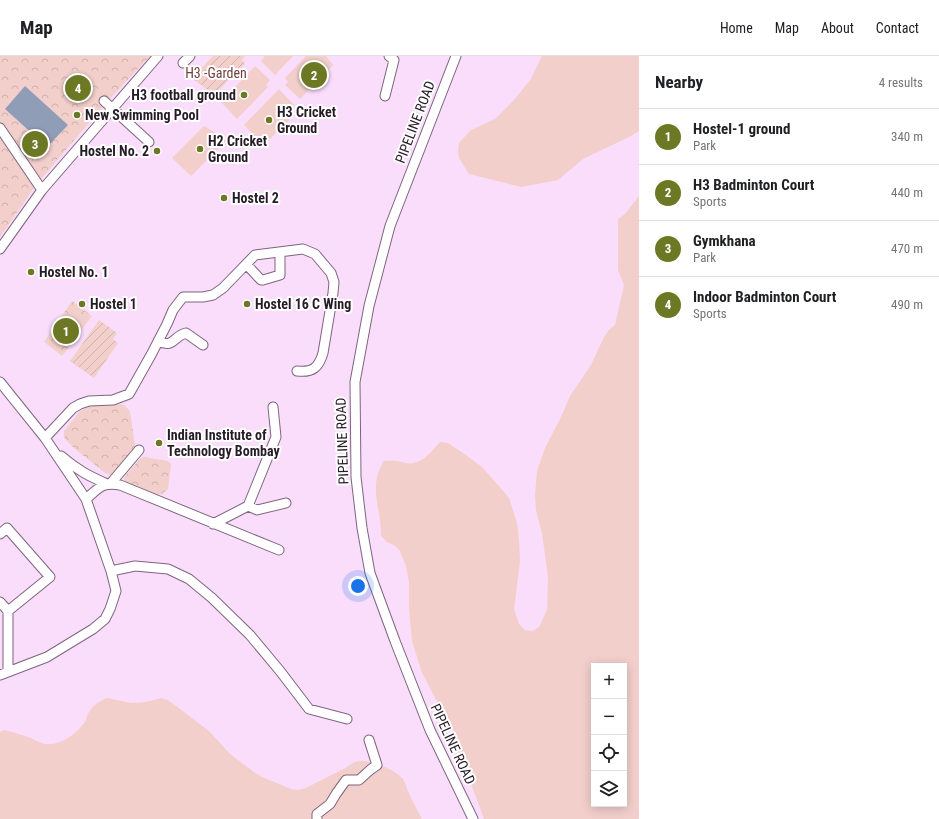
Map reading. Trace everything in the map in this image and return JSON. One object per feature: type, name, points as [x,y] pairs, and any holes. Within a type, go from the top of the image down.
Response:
[{"type":"lane","points":[[0,249],[42,190],[158,56]]},
{"type":"lane","points":[[183,63],[190,56]]},
{"type":"lane","points":[[385,96],[394,60],[389,56]]},
{"type":"lane","name":"PIPELINE ROAD","points":[[456,56],[390,226],[369,306],[354,382],[356,469],[362,528],[370,573],[395,642],[430,730],[473,819]]},
{"type":"lane","points":[[104,101],[149,142]]},
{"type":"lane","points":[[0,128],[42,190]]},
{"type":"lane","points":[[45,438],[73,408],[80,404],[89,401],[113,400],[129,394],[173,310],[183,297],[203,297],[213,295],[223,288],[255,255],[303,249],[315,254],[331,273],[334,282],[333,293],[321,360],[317,367],[306,372],[297,371]]},
{"type":"lane","points":[[246,264],[261,280],[280,275],[280,252]]},
{"type":"lane","points":[[158,341],[164,344],[169,344],[180,334],[186,333],[203,344]]},
{"type":"lane","points":[[0,382],[45,438],[86,499],[111,571],[116,591],[105,619],[93,629],[47,657],[4,673],[8,612],[0,602]]},
{"type":"lane","points":[[213,524],[248,506],[276,437],[273,407]]},
{"type":"lane","points":[[52,449],[74,467],[88,475],[109,484],[120,485],[279,550]]},
{"type":"lane","points":[[86,499],[101,486],[109,484],[139,450]]},
{"type":"lane","points":[[248,506],[257,510],[286,503]]},
{"type":"lane","points":[[0,534],[7,528],[50,577],[8,612]]},
{"type":"lane","points":[[111,571],[135,566],[168,569],[189,579],[212,598],[250,635],[309,709],[347,719]]},
{"type":"lane","points":[[317,819],[317,814],[330,804],[346,780],[359,780],[377,765],[369,740]]},
{"type":"green space","points":[[0,56],[150,56],[105,104],[36,185],[0,237]]},
{"type":"green space","name":"H3 -Garden","points":[[213,56],[245,56],[242,60],[245,64],[214,95],[192,78]]},
{"type":"green space","points":[[265,56],[293,56],[275,75],[261,61]]},
{"type":"green space","points":[[306,56],[326,56],[333,65],[300,99],[285,85],[288,82],[285,78]]},
{"type":"green space","points":[[542,56],[639,56],[639,131],[583,159],[558,180],[521,187],[469,174],[459,158],[459,143],[471,130],[495,119],[514,100],[531,79]]},
{"type":"green space","name":"H3 football ground","points":[[255,66],[270,80],[266,85],[268,87],[237,119],[221,102]]},
{"type":"green space","name":"H3 Cricket Ground","points":[[279,89],[294,105],[289,110],[294,115],[264,145],[244,125]]},
{"type":"green space","name":"H2 Cricket Ground","points":[[204,126],[227,140],[191,176],[172,158]]},
{"type":"green space","points":[[639,196],[639,819],[484,819],[470,781],[462,765],[456,733],[449,724],[422,673],[412,641],[409,608],[409,582],[406,566],[400,551],[381,536],[381,526],[376,498],[376,480],[384,461],[406,463],[416,462],[425,457],[440,442],[448,443],[482,467],[509,498],[517,523],[520,562],[514,609],[519,624],[525,630],[533,631],[539,627],[547,610],[548,577],[542,533],[536,510],[535,495],[537,471],[545,448],[570,396],[591,365],[604,337],[615,325],[624,285],[618,270],[618,219],[625,214]]},
{"type":"green space","points":[[72,301],[92,316],[62,356],[44,342]]},
{"type":"green space","points":[[99,320],[117,333],[113,339],[118,343],[94,378],[70,361]]},
{"type":"green space","points":[[93,405],[124,405],[130,411],[135,446],[130,454],[111,475],[104,472],[75,449],[65,439],[64,431],[80,411]]},
{"type":"green space","points":[[144,457],[168,461],[171,464],[168,489],[162,494],[157,495],[125,482],[125,476],[140,459]]},
{"type":"green space","points":[[107,698],[131,703],[146,702],[161,698],[168,700],[209,731],[230,754],[254,772],[262,777],[291,789],[298,790],[306,788],[353,763],[365,761],[382,766],[398,774],[402,779],[422,819],[0,819],[0,732],[4,730],[13,732],[45,744],[57,743],[73,735],[85,722],[88,714],[94,706]]},
{"type":"water","points":[[25,86],[68,125],[47,147],[5,109]]},
{"type":"water","points":[[30,138],[43,150],[34,159],[22,148]]},
{"type":"place","name":"H3 Badminton Court","points":[[314,75]]},
{"type":"place","name":"Indoor Badminton Court","points":[[78,88]]},
{"type":"place","name":"H3 football ground","points":[[244,95]]},
{"type":"place","name":"New Swimming Pool","points":[[77,115]]},
{"type":"place","name":"H3 Cricket Ground","points":[[269,120]]},
{"type":"place","name":"Gymkhana","points":[[35,144]]},
{"type":"place","name":"H2 Cricket Ground","points":[[200,149]]},
{"type":"place","name":"Hostel No. 2","points":[[157,151]]},
{"type":"place","name":"Hostel 2","points":[[224,198]]},
{"type":"place","name":"Hostel No. 1","points":[[31,272]]},
{"type":"place","name":"Hostel 1","points":[[82,304]]},
{"type":"place","name":"Hostel 16 C Wing","points":[[247,304]]},
{"type":"place","name":"Hostel-1 ground","points":[[66,331]]},
{"type":"place","name":"Indian Institute of Technology Bombay","points":[[159,443]]}]
